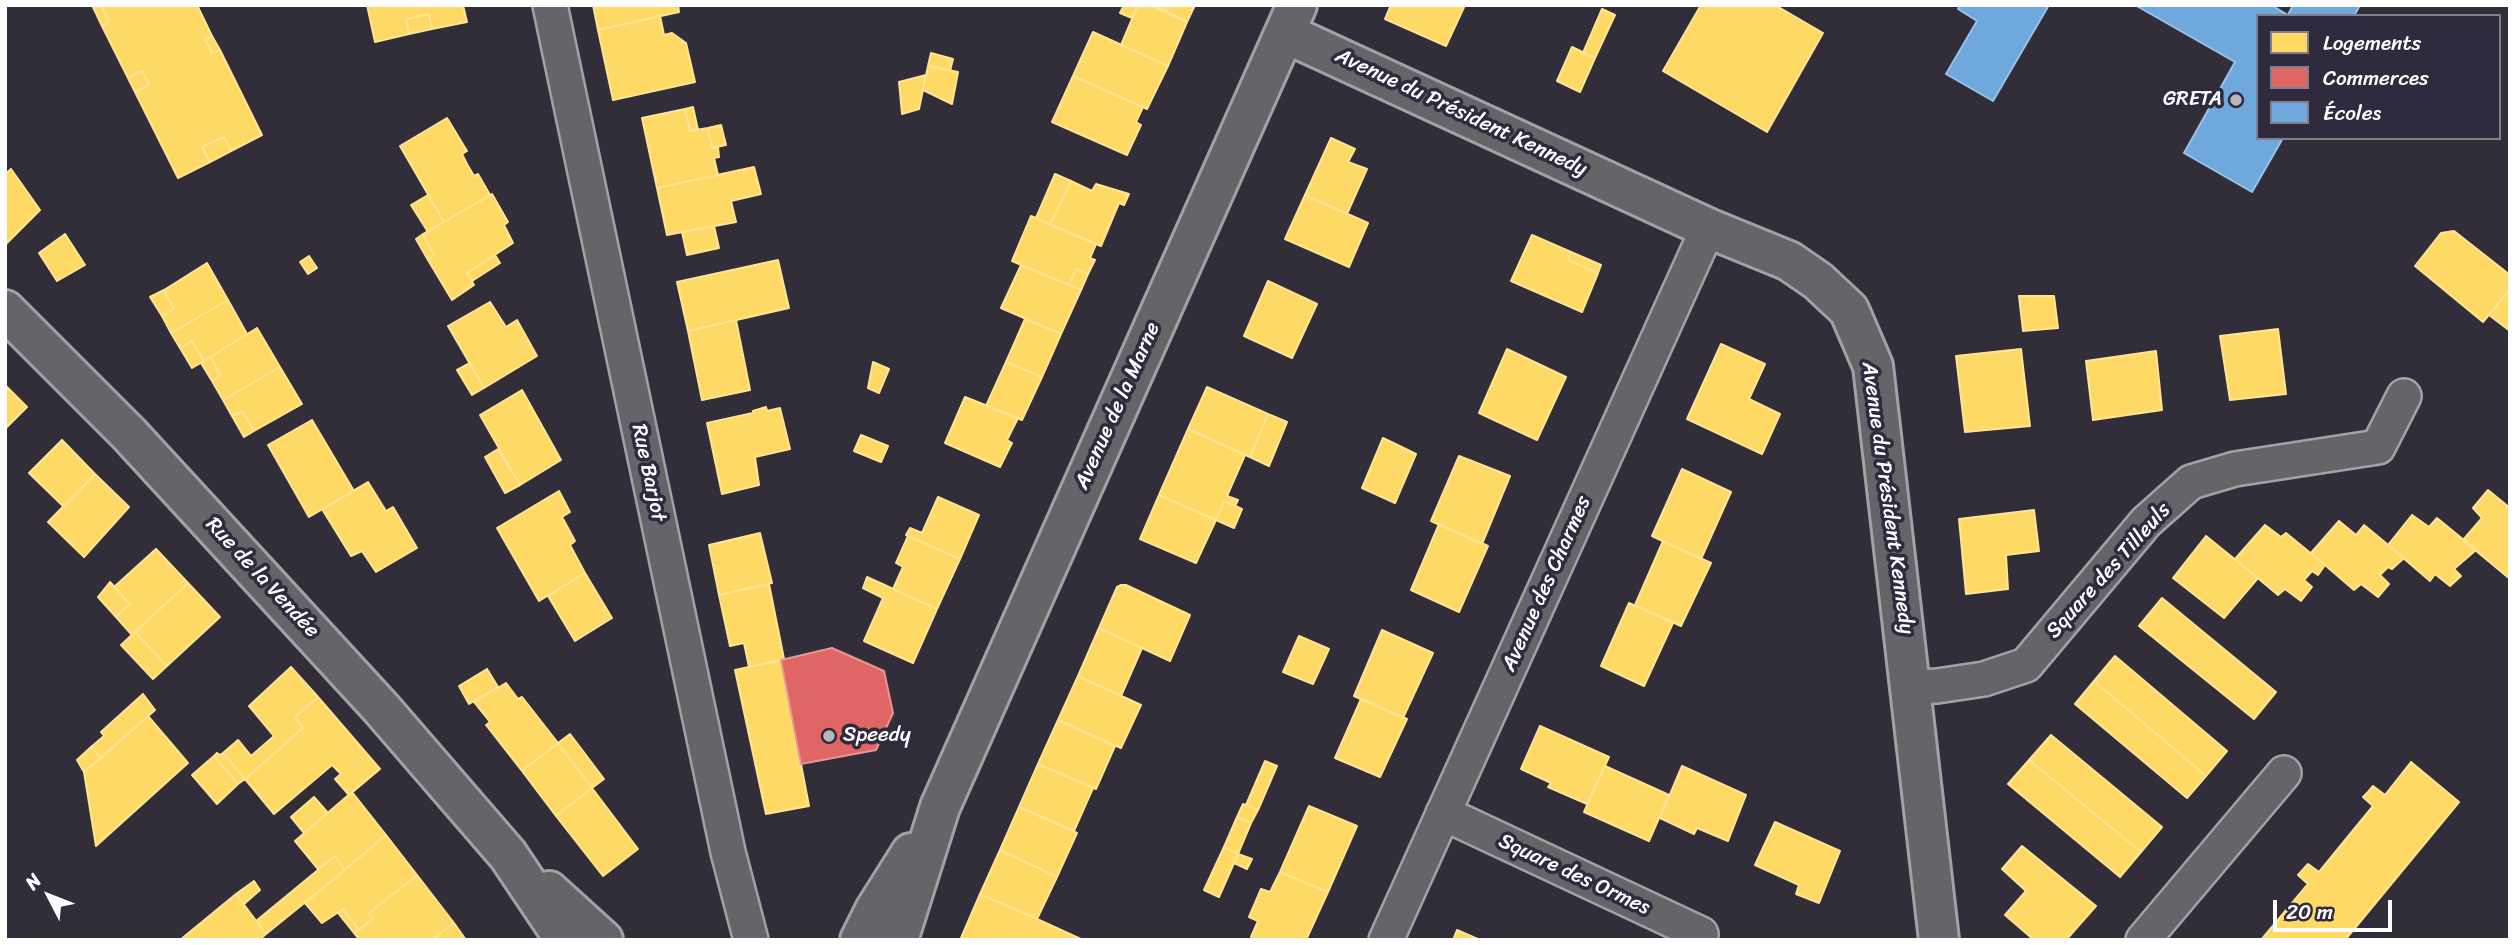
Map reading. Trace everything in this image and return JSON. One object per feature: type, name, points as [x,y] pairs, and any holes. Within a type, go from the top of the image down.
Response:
[{"type":"main road","name":"Avenue du Président Kennedy","points":[[1291,19],[1708,228],[1789,261],[1818,281],[1849,310],[1873,366],[1939,940]]},
{"type":"main road","name":"Avenue de la Marne","points":[[866,937],[875,910],[940,807],[1291,19]]},
{"type":"main road","name":"Rue de la Vendée","points":[[5,310],[130,435],[381,708],[508,855],[565,940]]},
{"type":"main road","name":"Rue de la Vendée","points":[[508,855],[603,940]]},
{"type":"street","name":"Rue Barjot","points":[[550,5],[728,852],[756,938]]},
{"type":"street","name":"Avenue des Charmes","points":[[1387,940],[1708,228]]},
{"type":"street","name":"Square des Tilleuls","points":[[1912,687],[1984,679],[2026,665],[2147,522],[2191,482],[2235,469],[2378,447],[2404,396]]},
{"type":"street","points":[[2143,940],[2284,773]]},
{"type":"street","name":"Square des Ormes","points":[[1443,813],[1701,934],[1700,940]]},
{"type":"building: Logements","points":[[92,5],[101,5],[109,22],[102,26]]},
{"type":"building: Logements","points":[[101,5],[197,5],[212,36],[205,39],[212,53],[220,50],[262,135],[231,151],[224,137],[202,147],[210,162],[178,178],[135,92],[149,85],[142,71],[128,78],[102,26],[109,22]]},
{"type":"building: Logements","points":[[367,5],[463,5],[467,22],[432,29],[429,14],[406,19],[409,34],[375,42]]},
{"type":"building: Logements","points":[[593,5],[678,5],[679,12],[598,30]]},
{"type":"building: Logements","points":[[1124,5],[1138,5],[1132,18],[1120,13]]},
{"type":"building: Logements","points":[[1138,5],[1150,5],[1187,22],[1168,66],[1121,45]]},
{"type":"building: Logements","points":[[1154,5],[1195,5],[1187,22]]},
{"type":"building: Logements","points":[[1391,5],[1465,5],[1446,46],[1385,19]]},
{"type":"building: Logements","points":[[1701,5],[1775,5],[1823,33],[1767,132],[1663,71]]},
{"type":"building: Logements","points":[[1602,9],[1615,15],[1595,58],[1583,53]]},
{"type":"building: Logements","points":[[429,14],[432,29],[409,34],[406,19]]},
{"type":"building: Logements","points":[[660,16],[664,35],[672,33],[686,43],[695,82],[613,100],[598,30]]},
{"type":"building: Logements","points":[[1093,32],[1168,66],[1147,109],[1073,76]]},
{"type":"building: Logements","points":[[212,36],[220,50],[212,53],[205,39]]},
{"type":"building: Logements","points":[[1572,47],[1595,58],[1580,92],[1557,81]]},
{"type":"building: Logements","points":[[931,53],[953,59],[950,71],[928,66]]},
{"type":"building: Logements","points":[[928,66],[958,72],[952,104],[923,90]]},
{"type":"building: Logements","points":[[142,71],[149,85],[135,92],[128,78]]},
{"type":"building: Logements","points":[[926,75],[919,109],[902,114],[899,82]]},
{"type":"building: Logements","points":[[1073,76],[1143,107],[1136,122],[1141,125],[1127,155],[1052,122]]},
{"type":"building: Logements","points":[[693,107],[698,130],[690,131],[685,109]]},
{"type":"building: Logements","points":[[685,109],[690,131],[708,128],[712,148],[718,147],[719,157],[714,158],[718,175],[657,188],[642,118]]},
{"type":"building: Logements","points":[[447,118],[467,151],[462,154],[467,164],[474,176],[478,174],[490,195],[444,222],[400,146]]},
{"type":"building: Logements","points":[[721,125],[726,145],[712,148],[708,128]]},
{"type":"building: Logements","points":[[224,137],[231,151],[210,162],[202,147]]},
{"type":"building: Logements","points":[[1331,138],[1355,149],[1348,162],[1367,169],[1347,214],[1305,195]]},
{"type":"building: Logements","points":[[754,167],[761,194],[731,201],[736,222],[667,235],[657,188]]},
{"type":"building: Logements","points":[[11,169],[40,210],[5,245],[5,174]]},
{"type":"building: Logements","points":[[1055,174],[1071,181],[1050,225],[1036,218]]},
{"type":"building: Logements","points":[[1071,181],[1092,191],[1096,184],[1129,194],[1124,205],[1119,203],[1101,246],[1050,225]]},
{"type":"building: Logements","points":[[492,194],[508,222],[504,225],[513,243],[467,273],[474,285],[452,300],[428,260],[434,255],[423,234]]},
{"type":"building: Logements","points":[[428,195],[444,222],[428,232],[411,205]]},
{"type":"building: Logements","points":[[1305,195],[1368,223],[1349,267],[1285,239]]},
{"type":"building: Logements","points":[[1031,216],[1096,244],[1090,258],[1095,260],[1088,274],[1076,269],[1069,285],[1012,261]]},
{"type":"building: Logements","points":[[714,226],[719,248],[687,255],[682,232]]},
{"type":"building: Logements","points":[[2454,231],[2510,275],[2510,289],[2483,322],[2415,266],[2441,233]]},
{"type":"building: Logements","points":[[65,234],[85,265],[57,281],[39,253]]},
{"type":"building: Logements","points":[[423,234],[434,255],[428,260],[416,239]]},
{"type":"building: Logements","points":[[1532,235],[1571,252],[1568,260],[1598,273],[1582,312],[1511,281]]},
{"type":"building: Logements","points":[[1571,252],[1601,265],[1598,273],[1568,260]]},
{"type":"building: Logements","points":[[495,255],[500,263],[472,281],[467,273]]},
{"type":"building: Logements","points":[[309,256],[317,268],[308,274],[300,262]]},
{"type":"building: Logements","points":[[778,260],[789,308],[688,331],[677,282]]},
{"type":"building: Logements","points":[[207,263],[228,300],[171,333],[162,316],[174,309],[164,290]]},
{"type":"building: Logements","points":[[1021,265],[1081,290],[1061,334],[1001,308]]},
{"type":"building: Logements","points":[[1076,269],[1088,274],[1081,290],[1069,285]]},
{"type":"building: Logements","points":[[1268,281],[1317,304],[1292,358],[1244,336]]},
{"type":"building: Logements","points":[[2510,289],[2510,331],[2489,315]]},
{"type":"building: Logements","points":[[164,290],[174,309],[162,316],[150,297]]},
{"type":"building: Logements","points":[[2019,296],[2054,296],[2058,328],[2023,331]]},
{"type":"building: Logements","points":[[228,300],[247,334],[204,361],[192,341],[180,348],[171,333]]},
{"type":"building: Logements","points":[[490,302],[506,327],[517,320],[537,356],[484,388],[448,326]]},
{"type":"building: Logements","points":[[1025,319],[1061,334],[1042,377],[1006,362]]},
{"type":"building: Logements","points":[[736,320],[750,390],[702,400],[688,331]]},
{"type":"building: Logements","points":[[257,328],[280,367],[223,400],[212,381],[221,375],[210,357]]},
{"type":"building: Logements","points":[[2278,329],[2286,394],[2230,400],[2220,336]]},
{"type":"building: Logements","points":[[192,341],[204,361],[192,368],[180,348]]},
{"type":"building: Logements","points":[[1721,344],[1765,364],[1749,399],[1780,414],[1762,454],[1687,419]]},
{"type":"building: Logements","points":[[1507,349],[1566,377],[1537,440],[1479,413]]},
{"type":"building: Logements","points":[[2021,349],[2030,426],[1965,432],[1956,356]]},
{"type":"building: Logements","points":[[2156,351],[2162,410],[2093,420],[2086,361]]},
{"type":"building: Logements","points":[[210,357],[221,375],[212,381],[201,363]]},
{"type":"building: Logements","points":[[873,362],[889,369],[879,393],[868,388]]},
{"type":"building: Logements","points":[[1006,362],[1042,377],[1022,420],[986,406]]},
{"type":"building: Logements","points":[[470,363],[484,388],[472,395],[457,370]]},
{"type":"building: Logements","points":[[280,367],[302,404],[254,431],[242,411],[232,416],[223,400]]},
{"type":"building: Logements","points":[[5,385],[27,407],[5,429]]},
{"type":"building: Logements","points":[[1207,387],[1268,414],[1250,457],[1188,429]]},
{"type":"building: Logements","points":[[522,390],[561,460],[520,485],[480,415]]},
{"type":"building: Logements","points":[[965,397],[1018,418],[1007,440],[1012,443],[1000,467],[945,443]]},
{"type":"building: Logements","points":[[766,407],[767,411],[780,408],[790,449],[755,457],[759,485],[722,494],[707,423],[753,413]]},
{"type":"building: Logements","points":[[242,411],[254,431],[244,437],[232,416]]},
{"type":"building: Logements","points":[[1268,414],[1287,422],[1269,466],[1250,457]]},
{"type":"building: Logements","points":[[312,420],[354,491],[309,517],[268,445]]},
{"type":"building: Logements","points":[[1188,429],[1245,455],[1227,496],[1238,500],[1235,506],[1224,501],[1216,520],[1159,495]]},
{"type":"building: Logements","points":[[861,435],[888,446],[881,462],[854,451]]},
{"type":"building: Logements","points":[[1383,438],[1416,454],[1395,503],[1362,488]]},
{"type":"building: Logements","points":[[62,440],[95,474],[64,507],[29,473]]},
{"type":"building: Logements","points":[[498,449],[520,485],[505,493],[485,457]]},
{"type":"building: Logements","points":[[1459,456],[1510,476],[1482,544],[1431,521]]},
{"type":"building: Logements","points":[[1682,469],[1731,492],[1701,559],[1652,536]]},
{"type":"building: Logements","points":[[95,474],[129,507],[84,557],[48,522]]},
{"type":"building: Logements","points":[[368,482],[386,511],[393,507],[417,548],[376,572],[362,551],[351,556],[322,509]]},
{"type":"building: Logements","points":[[2488,490],[2510,508],[2510,579],[2463,540],[2482,518],[2473,508]]},
{"type":"building: Logements","points":[[559,491],[570,512],[562,517],[575,541],[570,545],[585,573],[539,601],[497,528]]},
{"type":"building: Logements","points":[[1159,495],[1216,520],[1196,563],[1140,539]]},
{"type":"building: Logements","points":[[938,497],[979,515],[960,559],[906,535],[910,528],[922,533]]},
{"type":"building: Logements","points":[[1224,501],[1242,509],[1234,528],[1216,520]]},
{"type":"building: Logements","points":[[2034,510],[2039,551],[2006,555],[2008,589],[1966,594],[1959,519]]},
{"type":"building: Logements","points":[[2412,515],[2429,527],[2437,518],[2476,550],[2454,569],[2461,576],[2450,586],[2435,574],[2430,581],[2388,545]]},
{"type":"building: Logements","points":[[2339,521],[2356,535],[2364,525],[2404,558],[2380,575],[2389,584],[2378,597],[2361,584],[2354,590],[2311,553]]},
{"type":"building: Logements","points":[[1439,524],[1488,546],[1459,612],[1411,590]]},
{"type":"building: Logements","points":[[2265,525],[2281,537],[2286,533],[2325,565],[2318,575],[2312,571],[2304,580],[2312,587],[2301,601],[2285,589],[2278,595],[2235,559]]},
{"type":"building: Logements","points":[[760,533],[772,583],[719,595],[709,545]]},
{"type":"building: Logements","points":[[908,536],[960,559],[937,609],[893,589],[903,567],[896,563]]},
{"type":"building: Logements","points":[[2206,536],[2258,578],[2224,618],[2173,578]]},
{"type":"building: Logements","points":[[1663,541],[1711,563],[1681,626],[1635,605]]},
{"type":"building: Logements","points":[[156,549],[188,583],[132,635],[116,617],[130,604],[114,587]]},
{"type":"building: Logements","points":[[585,573],[612,618],[575,641],[548,596]]},
{"type":"building: Logements","points":[[867,577],[937,609],[913,663],[864,641],[883,598],[863,588]]},
{"type":"building: Logements","points":[[110,582],[130,604],[116,617],[98,597]]},
{"type":"building: Logements","points":[[188,583],[220,617],[167,666],[135,632]]},
{"type":"building: Logements","points":[[769,584],[784,659],[749,667],[744,643],[730,646],[719,595]]},
{"type":"building: Logements","points":[[1121,585],[1190,615],[1170,661],[1099,628],[1117,587]]},
{"type":"building: Logements","points":[[2162,598],[2276,692],[2254,719],[2139,626]]},
{"type":"building: Logements","points":[[1629,603],[1673,623],[1644,686],[1601,666]]},
{"type":"building: Logements","points":[[1099,628],[1142,648],[1121,696],[1078,676]]},
{"type":"building: Logements","points":[[1382,630],[1433,653],[1403,718],[1354,696]]},
{"type":"building: Logements","points":[[135,632],[167,666],[153,679],[121,645]]},
{"type":"building: Logements","points":[[1299,636],[1329,649],[1313,684],[1283,672]]},
{"type":"building: Logements","points":[[2115,656],[2227,751],[2206,776],[2094,681]]},
{"type":"building: Logements","points":[[781,660],[809,806],[766,814],[735,670]]},
{"type":"building: Logements","points":[[291,667],[318,697],[295,717],[303,728],[245,779],[223,753],[238,740],[251,756],[274,736],[249,706]]},
{"type":"building: Logements","points":[[487,669],[498,687],[469,704],[459,686]]},
{"type":"building: Logements","points":[[1078,676],[1141,705],[1121,748],[1058,720]]},
{"type":"building: Logements","points":[[2094,681],[2206,776],[2187,798],[2075,704]]},
{"type":"building: Logements","points":[[506,683],[518,699],[522,697],[558,743],[522,771],[486,725],[490,722],[474,702]]},
{"type":"building: Logements","points":[[143,694],[155,710],[101,758],[91,747],[104,736],[101,732]]},
{"type":"building: Logements","points":[[318,697],[380,769],[349,795],[335,779],[341,774],[332,765],[274,814],[245,779],[303,728],[295,717]]},
{"type":"building: Logements","points":[[1361,699],[1407,719],[1380,777],[1335,758]]},
{"type":"building: Logements","points":[[148,716],[188,763],[96,846],[84,772]]},
{"type":"building: Logements","points":[[1058,720],[1115,746],[1096,789],[1038,764]]},
{"type":"building: Logements","points":[[1540,726],[1609,757],[1587,804],[1548,787],[1551,783],[1521,769]]},
{"type":"building: Logements","points":[[570,734],[604,779],[592,788],[558,743]]},
{"type":"building: Logements","points":[[2051,735],[2162,827],[2141,852],[2029,760]]},
{"type":"building: Logements","points":[[558,743],[592,788],[556,816],[522,771]]},
{"type":"building: Logements","points":[[91,747],[101,758],[84,772],[77,760]]},
{"type":"building: Logements","points":[[223,753],[245,779],[238,784],[214,756]]},
{"type":"building: Logements","points":[[214,756],[238,784],[217,804],[192,775]]},
{"type":"building: Logements","points":[[2029,760],[2141,852],[2120,877],[2008,784]]},
{"type":"building: Logements","points":[[1265,761],[1277,766],[1258,810],[1246,805]]},
{"type":"building: Logements","points":[[2411,762],[2459,802],[2345,940],[2261,940],[2308,884],[2298,875],[2308,864],[2319,872],[2373,806],[2363,797],[2373,786],[2385,795]]},
{"type":"building: Logements","points":[[1038,764],[1093,788],[1074,831],[1019,807]]},
{"type":"building: Logements","points":[[1605,766],[1669,795],[1649,841],[1584,812]]},
{"type":"building: Logements","points":[[1682,766],[1746,795],[1728,841],[1697,828],[1694,834],[1660,818]]},
{"type":"building: Logements","points":[[592,788],[638,849],[603,876],[556,816]]},
{"type":"building: Logements","points":[[352,792],[386,835],[345,870],[335,856],[318,869],[295,841]]},
{"type":"building: Logements","points":[[314,797],[328,813],[304,833],[291,817]]},
{"type":"building: Logements","points":[[1243,804],[1258,810],[1251,823],[1237,817]]},
{"type":"building: Logements","points":[[1309,806],[1357,826],[1328,892],[1280,872]]},
{"type":"building: Logements","points":[[1019,807],[1077,833],[1057,877],[1000,850]]},
{"type":"building: Logements","points":[[1237,817],[1251,823],[1238,854],[1224,847]]},
{"type":"building: Logements","points":[[1775,822],[1840,851],[1819,903],[1796,894],[1799,885],[1755,865]]},
{"type":"building: Logements","points":[[386,835],[417,875],[369,913],[373,919],[359,930],[343,909],[322,923],[305,903]]},
{"type":"building: Logements","points":[[2022,846],[2096,906],[2066,940],[2034,940],[2005,915],[2026,891],[2002,869]]},
{"type":"building: Logements","points":[[1224,847],[1238,854],[1219,897],[1204,890]]},
{"type":"building: Logements","points":[[1000,850],[1057,877],[1037,919],[980,894]]},
{"type":"building: Logements","points":[[1238,854],[1252,859],[1247,869],[1234,863]]},
{"type":"building: Logements","points":[[335,856],[345,870],[266,934],[256,921]]},
{"type":"building: Logements","points":[[1280,872],[1328,892],[1306,940],[1259,940],[1251,937],[1258,921],[1249,917],[1261,889],[1270,892]]},
{"type":"building: Logements","points":[[417,875],[454,923],[431,940],[360,940],[354,933],[373,919],[369,913]]},
{"type":"building: Logements","points":[[254,881],[260,890],[244,904],[236,894]]},
{"type":"building: Logements","points":[[236,894],[266,934],[259,940],[180,940]]},
{"type":"building: Logements","points":[[980,894],[1083,940],[961,938]]},
{"type":"building: Logements","points":[[343,909],[359,930],[354,933],[338,913]]},
{"type":"building: Logements","points":[[454,923],[466,940],[431,940]]},
{"type":"building: Logements","points":[[1457,930],[1480,940],[1453,940]]},
{"type":"building: Commerces","points":[[832,648],[884,671],[893,713],[876,750],[801,764],[781,660]]},
{"type":"building: Écoles","points":[[1960,5],[2049,5],[1993,101],[1946,74],[1977,21],[1958,9]]},
{"type":"building: Écoles","name":"GRETA","points":[[2135,5],[2271,5],[2286,14],[2256,14],[2256,140],[2282,140],[2252,192],[2184,153],[2235,62]]},
{"type":"building: Écoles","name":"GRETA","points":[[2293,5],[2360,5],[2355,14],[2288,14]]},
{"type":"place","name":"GRETA","points":[[2236,100]]},
{"type":"place","name":"Speedy","points":[[829,736]]}]
